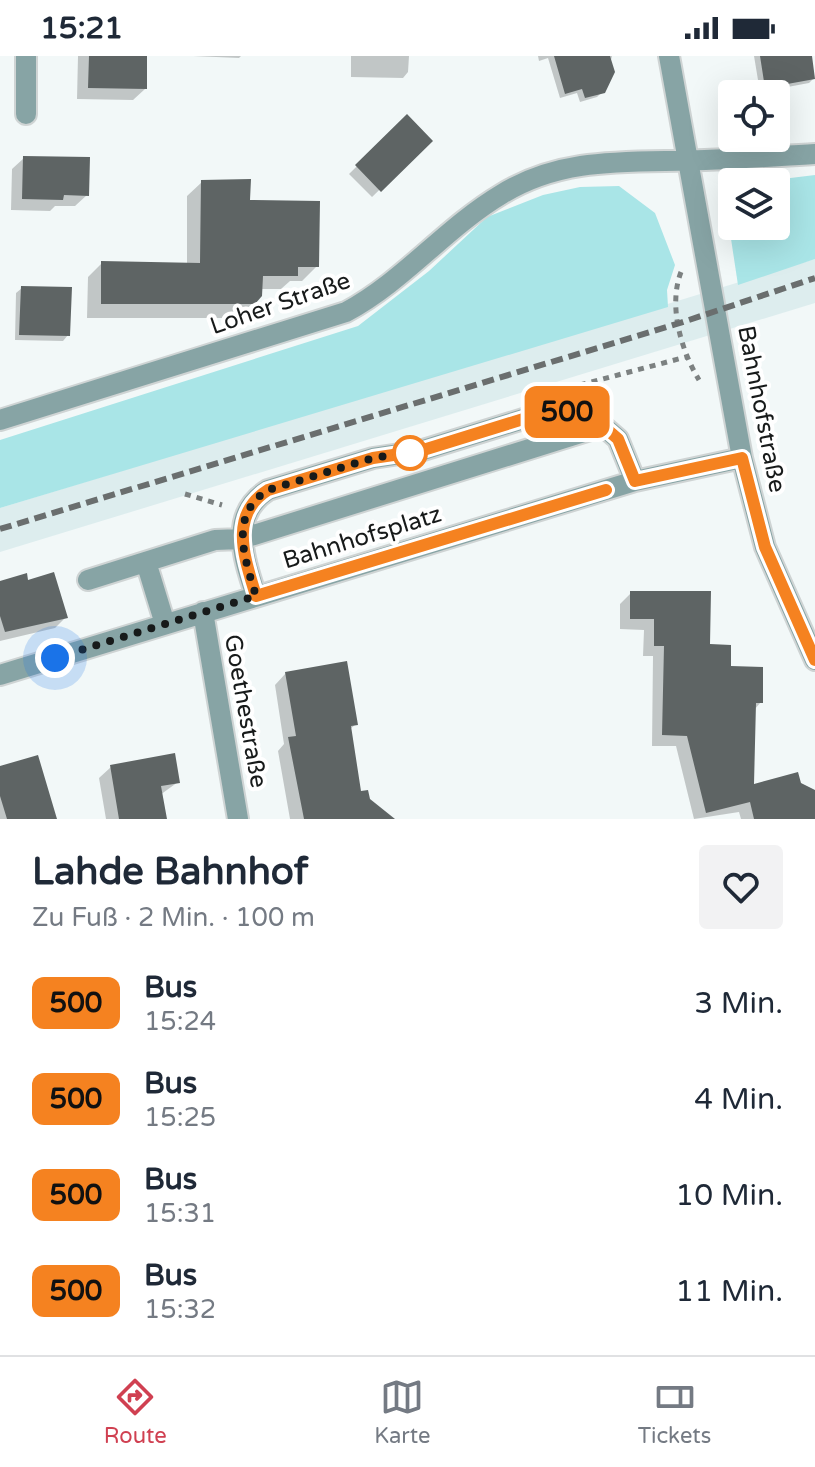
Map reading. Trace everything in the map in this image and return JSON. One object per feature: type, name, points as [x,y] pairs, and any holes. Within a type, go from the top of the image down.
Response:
[{"type":"street","points":[[26,56],[26,114]]},
{"type":"street","name":"Bahnhofstraße","points":[[669,56],[742,458],[765,547],[815,660]]},
{"type":"street","name":"Loher Straße","points":[[0,420],[346,312],[381,293],[448,234],[503,193],[553,171],[603,161],[815,154]]},
{"type":"street","points":[[256,596],[241,539],[246,513],[254,499],[268,490],[373,458],[420,451],[533,416],[572,411],[603,426],[618,439],[628,456],[635,481]]},
{"type":"street","points":[[88,580],[215,540],[241,539],[603,426]]},
{"type":"street","name":"Bahnhofsplatz","points":[[0,675],[635,481],[742,458]]},
{"type":"street","points":[[146,562],[165,624]]},
{"type":"street","name":"Goethestraße","points":[[203,612],[238,819]]},
{"type":"path","points":[[568,388],[686,357]]},
{"type":"path","points":[[185,494],[246,513]]},
{"type":"shaded area","points":[[815,175],[815,259],[738,285],[731,240],[790,240],[790,178]]},
{"type":"shaded area","points":[[619,186],[655,213],[675,265],[667,290],[668,307],[0,508],[0,440],[358,326],[429,271],[487,217],[543,195],[580,187]]},
{"type":"shaded area","points":[[815,259],[815,303],[0,552],[0,508]]},
{"type":"building","points":[[89,56],[147,56],[147,89],[88,88]]},
{"type":"building","points":[[554,56],[610,56],[615,72],[605,93],[585,98],[582,89],[565,94]]},
{"type":"building","points":[[760,56],[812,56],[815,79],[790,84],[790,80],[764,80]]},
{"type":"building","points":[[407,114],[433,141],[381,192],[355,165]]},
{"type":"building","points":[[23,156],[90,157],[89,196],[64,195],[63,200],[22,199]]},
{"type":"building","points":[[251,179],[250,200],[320,201],[319,267],[298,267],[298,276],[263,276],[262,296],[255,304],[101,304],[101,261],[200,263],[201,180]]},
{"type":"building","points":[[21,286],[72,287],[70,336],[19,335]]},
{"type":"building","points":[[54,572],[68,618],[5,632],[0,616],[0,581],[27,573],[28,580]]},
{"type":"building","points":[[630,591],[711,591],[710,644],[731,645],[731,666],[763,667],[763,703],[756,703],[754,784],[798,772],[801,783],[815,790],[815,819],[754,819],[750,802],[706,813],[687,736],[662,735],[664,646],[654,646],[654,619],[630,619]]},
{"type":"building","points":[[347,661],[358,725],[351,726],[361,791],[368,790],[370,799],[395,819],[304,819],[288,737],[296,736],[285,672]]},
{"type":"building","points":[[175,753],[180,783],[161,786],[167,819],[119,819],[110,765]]},
{"type":"building","points":[[38,755],[57,819],[7,819],[0,796],[0,766]]},
{"type":"railway","points":[[0,529],[680,323],[815,278]]},
{"type":"bus line","name":"500","points":[[606,490],[256,596],[244,558],[241,539],[246,513],[254,499],[268,490],[373,458],[420,451],[533,416],[572,411],[603,426],[618,439],[628,456],[635,481],[742,458],[765,547],[815,660]]},
{"type":"route","points":[[55,658],[256,596],[241,539],[246,513],[254,499],[268,490],[373,458],[420,451],[410,453]]}]
